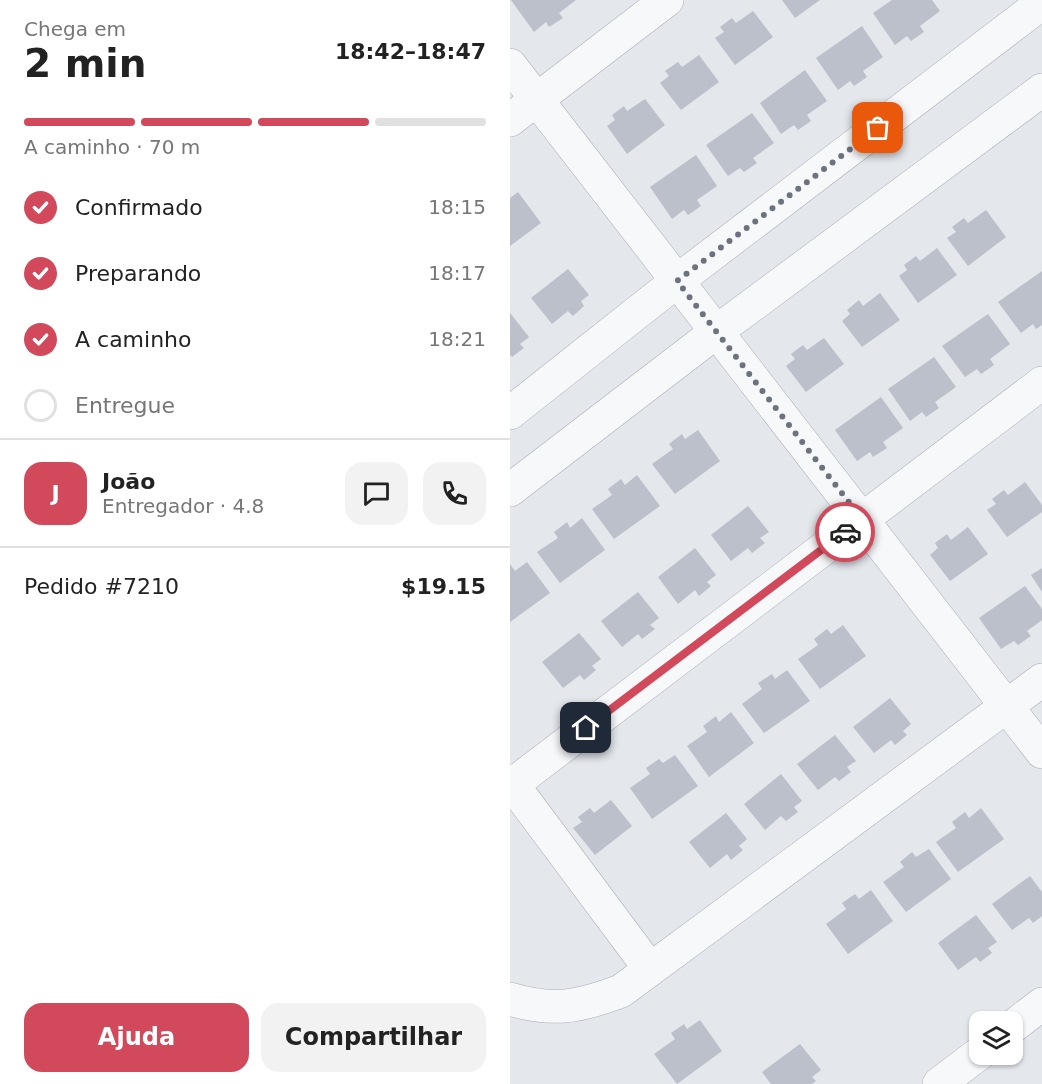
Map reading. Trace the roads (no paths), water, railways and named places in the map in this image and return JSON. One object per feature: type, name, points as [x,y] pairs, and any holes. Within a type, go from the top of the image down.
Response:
[{"type":"street","points":[[510,120],[667,0]]},
{"type":"street","points":[[510,413],[677,281],[1042,3]]},
{"type":"street","points":[[510,65],[1042,752]]},
{"type":"street","points":[[510,490],[716,332],[1042,90]]},
{"type":"street","points":[[650,969],[511,782],[1042,383]]},
{"type":"street","points":[[510,999],[536,1007],[570,1006],[595,1001],[621,991],[1042,680]]},
{"type":"street","points":[[1023,1019],[1042,1005]]},
{"type":"street","points":[[939,1084],[969,1061]]}]
